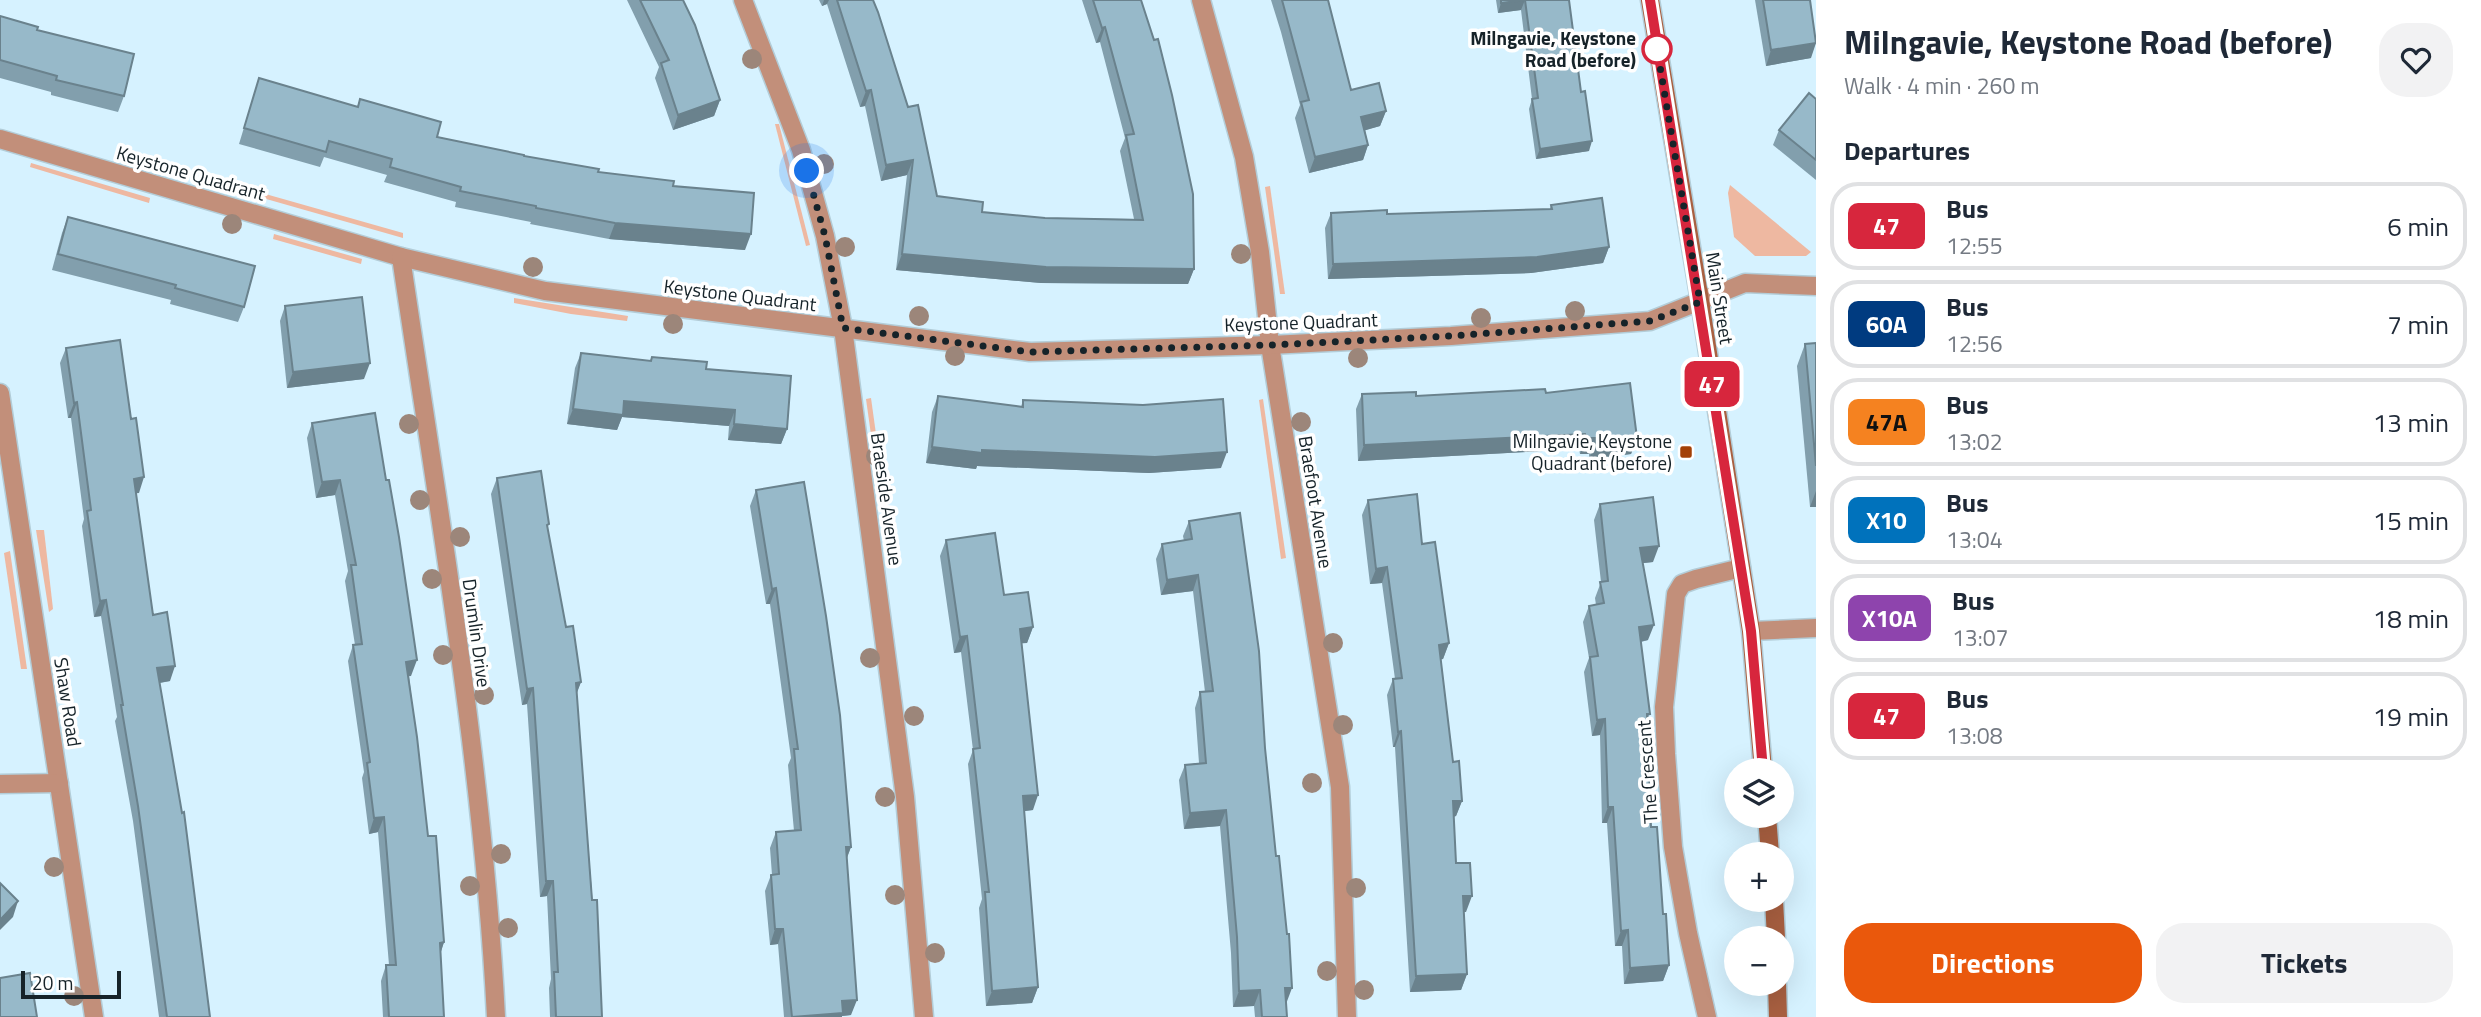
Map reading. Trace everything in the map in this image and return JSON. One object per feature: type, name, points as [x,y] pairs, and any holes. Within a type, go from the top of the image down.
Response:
[{"type":"main road","name":"Main Street","points":[[1650,0],[1751,631],[1762,758]]},
{"type":"main road","points":[[1777,996],[1778,1017]]},
{"type":"street","name":"Braeside Avenue","points":[[743,0],[801,150],[825,236],[843,328],[905,796],[924,1017]]},
{"type":"street","name":"Braefoot Avenue","points":[[1201,0],[1244,158],[1260,252],[1270,345],[1340,786],[1347,1017]]},
{"type":"street","name":"Keystone Quadrant","points":[[0,139],[401,257],[545,291],[1030,352],[1270,345],[1451,336],[1650,321],[1745,283],[1816,286]]},
{"type":"street","name":"Drumlin Drive","points":[[401,257],[473,757],[496,1017]]},
{"type":"street","name":"Shaw Road","points":[[0,393],[94,1017]]},
{"type":"street","name":"The Crescent","points":[[1707,1017],[1688,933],[1673,847],[1664,707],[1676,594],[1682,584],[1741,568]]},
{"type":"street","points":[[1751,631],[1816,628]]},
{"type":"street","points":[[0,784],[59,783]]},
{"type":"shaded area","points":[[775,124],[779,124],[810,245],[806,246]]},
{"type":"shaded area","points":[[31,163],[150,198],[149,203],[30,167]]},
{"type":"shaded area","points":[[202,176],[403,233],[403,238],[200,180]]},
{"type":"shaded area","points":[[1730,185],[1811,252],[1806,256],[1755,256],[1734,237],[1728,193]]},
{"type":"shaded area","points":[[1270,186],[1285,294],[1280,294],[1265,187]]},
{"type":"shaded area","points":[[274,234],[362,259],[361,264],[273,239]]},
{"type":"shaded area","points":[[514,298],[628,316],[627,321],[571,314],[514,303]]},
{"type":"shaded area","points":[[871,398],[885,499],[880,499],[866,399]]},
{"type":"shaded area","points":[[1263,399],[1286,558],[1281,559],[1259,400]]},
{"type":"shaded area","points":[[36,530],[44,530],[53,609],[49,612]]},
{"type":"shaded area","points":[[10,551],[27,669],[21,669],[4,553]]},
{"type":"building","points":[[640,0],[683,0],[695,25],[720,100],[678,115],[661,63],[669,60]]},
{"type":"building","points":[[837,0],[873,0],[908,107],[918,105],[937,196],[983,202],[982,212],[1045,218],[1143,220],[1126,135],[1134,134],[1105,27],[1102,28],[1093,0],[1141,0],[1154,40],[1158,39],[1193,194],[1194,269],[1046,267],[902,254],[913,160],[886,165],[871,90],[866,91]]},
{"type":"building","points":[[1282,0],[1328,0],[1351,90],[1379,83],[1386,111],[1361,117],[1368,145],[1315,157],[1301,102],[1309,100]]},
{"type":"building","points":[[1501,0],[1525,0],[1501,3]]},
{"type":"building","points":[[1525,0],[1569,0],[1581,92],[1585,91],[1592,141],[1540,149],[1532,99],[1538,98]]},
{"type":"building","points":[[1763,0],[1810,0],[1816,43],[1771,50]]},
{"type":"building","points":[[0,16],[38,27],[37,30],[134,54],[124,96],[56,80],[57,76],[0,60]]},
{"type":"building","points":[[259,78],[358,107],[360,99],[441,122],[437,137],[599,169],[598,172],[674,181],[673,186],[754,193],[751,234],[615,223],[536,208],[460,191],[461,187],[390,167],[392,159],[329,141],[326,152],[244,128]]},
{"type":"building","points":[[1809,93],[1816,99],[1816,160],[1779,130]]},
{"type":"building","points":[[1602,198],[1609,247],[1537,257],[1333,264],[1331,213],[1552,209],[1551,205]]},
{"type":"building","points":[[68,217],[255,266],[244,307],[175,288],[176,285],[58,254]]},
{"type":"building","points":[[362,297],[370,363],[293,372],[285,306]]},
{"type":"building","points":[[120,340],[131,419],[136,418],[144,477],[134,479],[153,615],[167,612],[175,666],[157,668],[182,813],[184,812],[210,1017],[167,1017],[123,705],[106,600],[100,601],[87,511],[91,510],[77,402],[74,403],[66,348]]},
{"type":"building","points":[[1816,343],[1816,466],[1805,344]]},
{"type":"building","points":[[581,353],[651,361],[652,357],[707,362],[706,369],[791,376],[787,429],[734,424],[735,410],[624,401],[623,415],[573,409]]},
{"type":"building","points":[[1630,383],[1637,438],[1595,443],[1595,438],[1586,438],[1585,434],[1364,445],[1362,394],[1416,392],[1416,396],[1545,389],[1546,393]]},
{"type":"building","points":[[938,396],[1023,407],[1023,400],[1143,405],[1223,399],[1227,452],[1155,457],[982,450],[982,453],[932,447]]},
{"type":"building","points":[[375,413],[399,537],[417,660],[406,662],[428,836],[436,836],[444,942],[440,943],[444,1017],[389,1017],[386,965],[396,965],[384,817],[374,818],[367,763],[370,762],[353,645],[362,644],[351,565],[356,565],[340,480],[322,482],[312,423]]},
{"type":"building","points":[[541,471],[547,525],[566,627],[573,626],[581,682],[576,683],[592,900],[597,900],[602,1017],[556,1017],[554,972],[558,972],[553,881],[546,881],[533,688],[527,689],[497,478]]},
{"type":"building","points":[[804,482],[840,715],[851,847],[846,847],[857,1000],[842,1001],[843,1013],[792,1017],[783,929],[775,929],[771,875],[779,874],[776,832],[801,830],[794,749],[798,749],[776,588],[772,589],[756,490]]},
{"type":"building","points":[[1417,494],[1422,544],[1435,542],[1449,643],[1439,645],[1453,762],[1459,761],[1462,801],[1453,801],[1456,863],[1470,863],[1472,896],[1463,896],[1467,974],[1416,976],[1401,731],[1398,732],[1393,679],[1402,678],[1387,567],[1376,569],[1368,500]]},
{"type":"building","points":[[1653,497],[1659,546],[1640,548],[1654,625],[1639,627],[1650,714],[1647,714],[1651,827],[1657,827],[1669,965],[1630,968],[1628,930],[1621,931],[1613,807],[1608,807],[1605,719],[1597,720],[1590,657],[1598,656],[1589,606],[1604,603],[1600,582],[1608,581],[1600,504]]},
{"type":"building","points":[[1240,513],[1259,651],[1276,856],[1279,856],[1289,934],[1292,988],[1285,988],[1287,1017],[1262,1017],[1260,990],[1239,991],[1226,810],[1190,813],[1185,765],[1206,763],[1200,692],[1213,691],[1198,575],[1167,580],[1162,544],[1192,539],[1189,521]]},
{"type":"building","points":[[995,533],[1004,595],[1028,592],[1033,627],[1020,629],[1038,795],[1023,796],[1038,987],[992,991],[985,892],[989,892],[973,749],[980,748],[967,636],[960,637],[946,540]]},
{"type":"building","points":[[0,883],[18,901],[0,920]]},
{"type":"building","points":[[30,973],[37,1017],[0,1017],[0,978]]},
{"type":"bus line","name":"47","points":[[1650,0],[1751,631],[1762,758]]},
{"type":"place","name":"Milngavie, Keystone Road (before)","points":[[1657,49]]},
{"type":"place","name":"Milngavie, Keystone Quadrant (before)","points":[[1686,452]]},
{"type":"route","points":[[807,171],[825,236],[843,328],[1030,352],[1270,345],[1451,336],[1650,321],[1700,302],[1657,49]]}]
